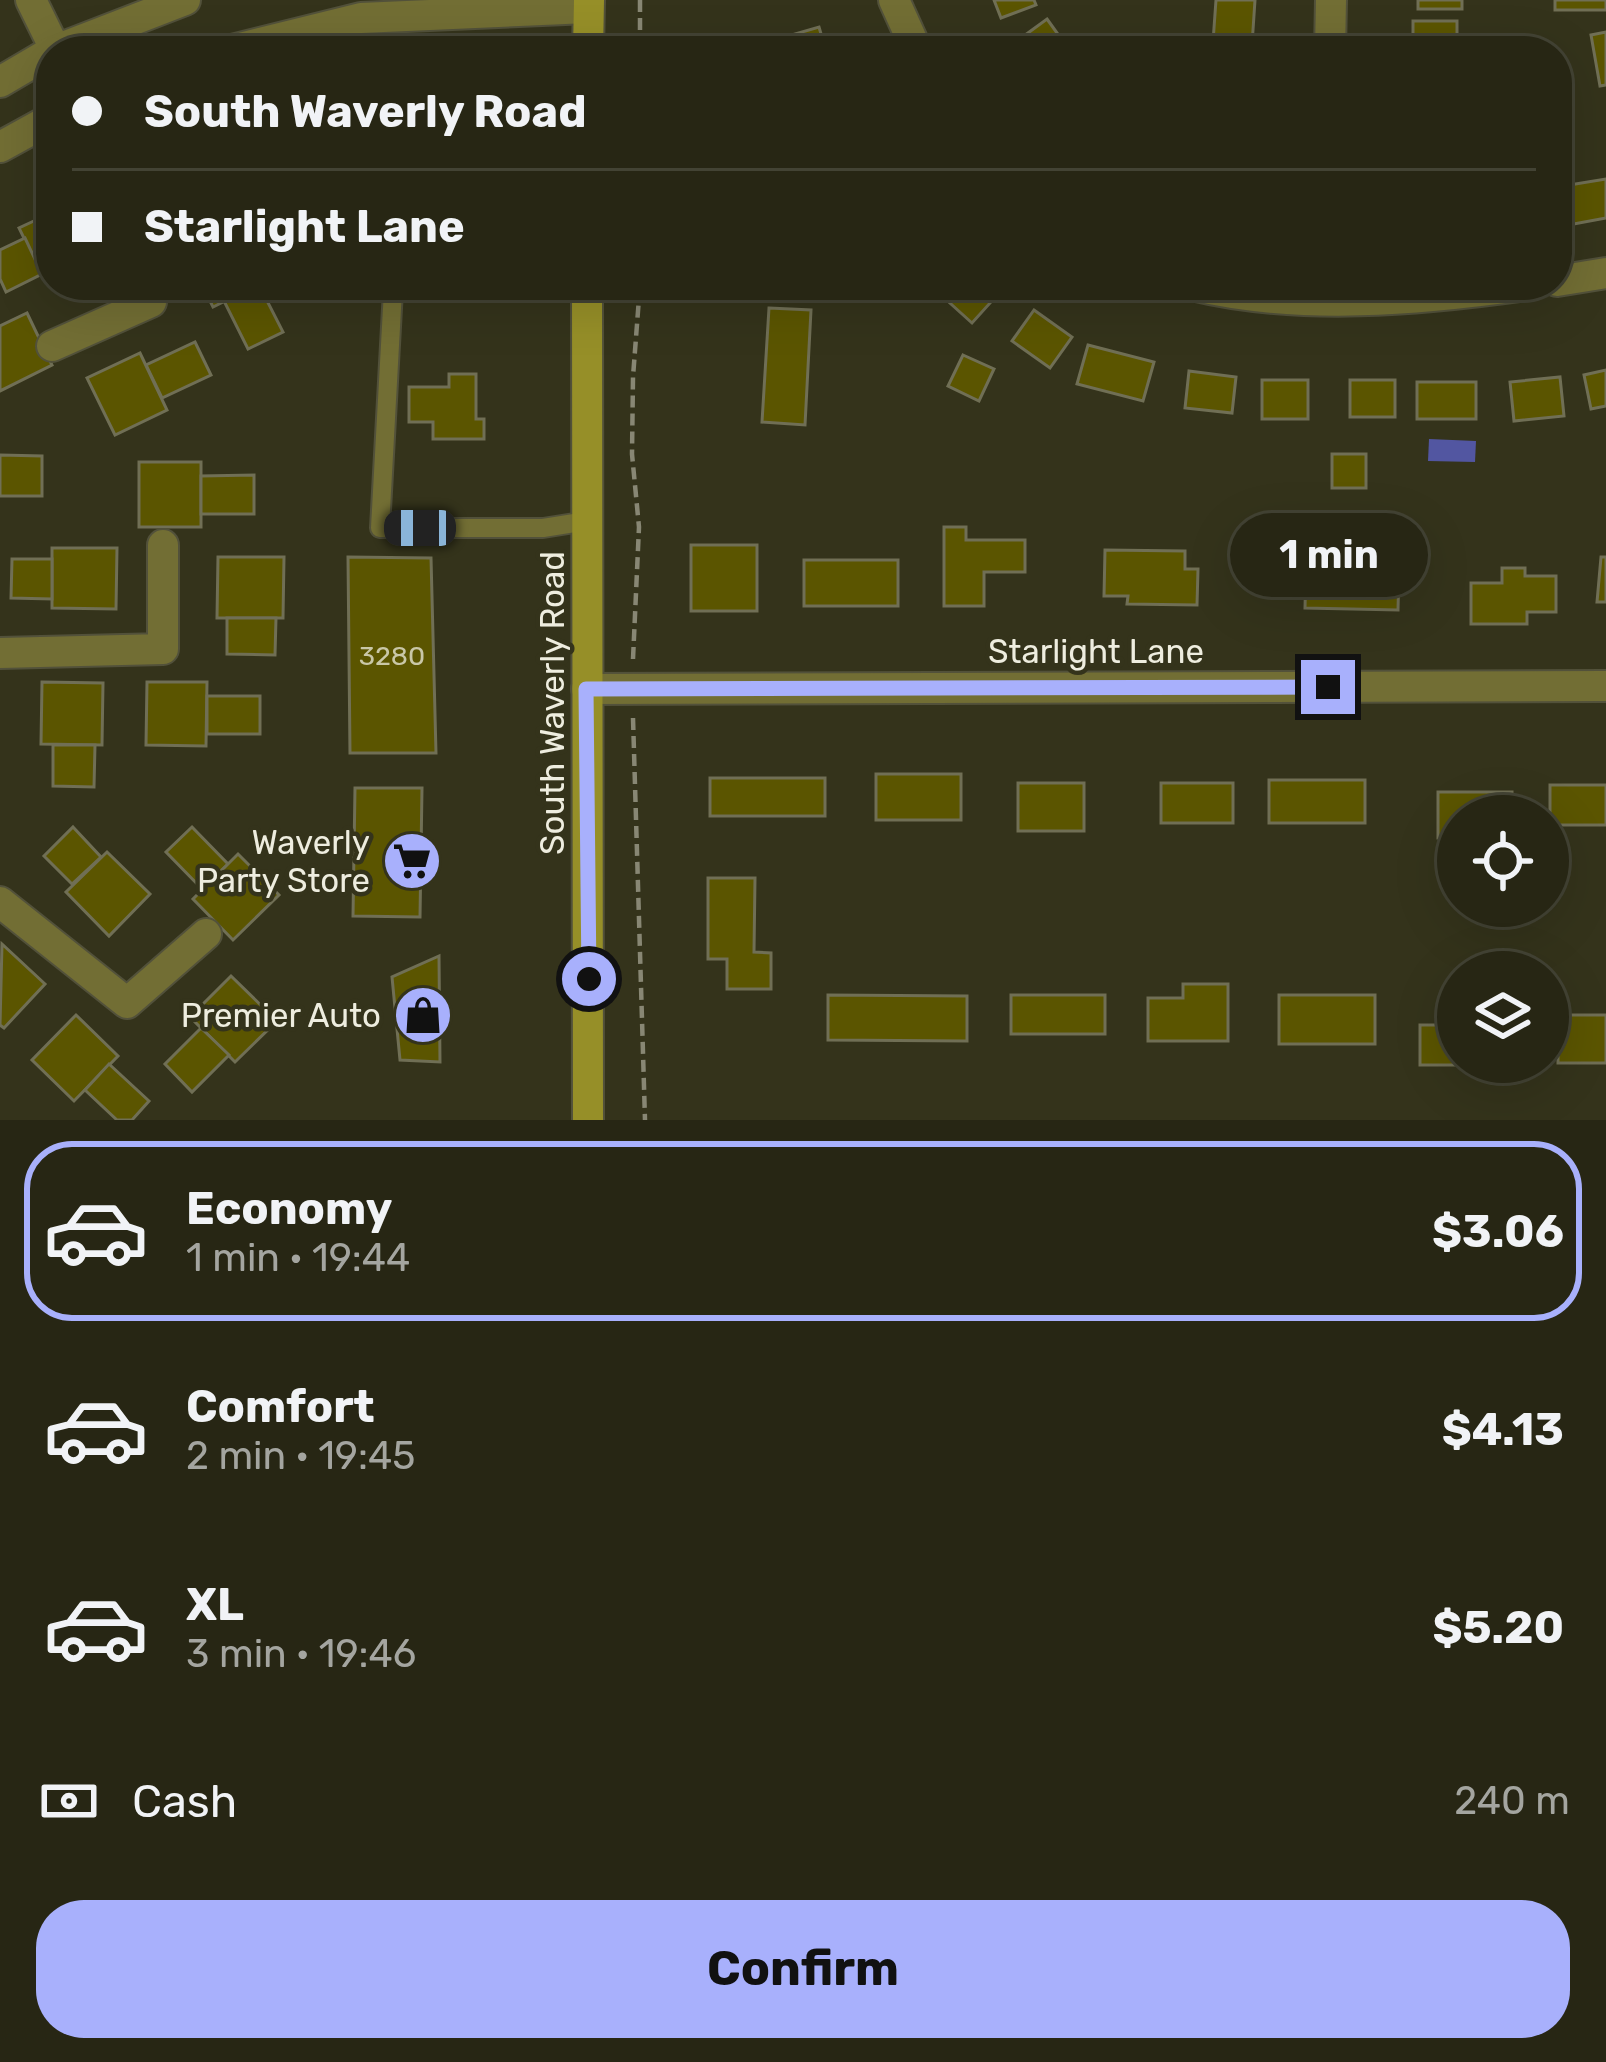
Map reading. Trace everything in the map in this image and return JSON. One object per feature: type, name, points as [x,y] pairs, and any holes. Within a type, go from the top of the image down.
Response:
[{"type":"main road","points":[[588,4],[588,36]]},
{"type":"main road","name":"South Waverly Road","points":[[587,300],[588,1120]]},
{"type":"street","points":[[31,0],[47,36]]},
{"type":"street","points":[[93,36],[185,0]]},
{"type":"street","points":[[894,0],[910,36]]},
{"type":"street","points":[[1330,0],[1330,36]]},
{"type":"street","points":[[276,36],[361,9],[588,4]]},
{"type":"street","points":[[0,82],[36,61]]},
{"type":"street","points":[[0,147],[36,127]]},
{"type":"street","points":[[1572,279],[1606,273]]},
{"type":"street","points":[[52,346],[150,300]]},
{"type":"street","points":[[0,653],[163,649],[163,545]]},
{"type":"street","name":"Starlight Lane","points":[[586,689],[1606,686]]},
{"type":"street","points":[[0,902],[127,1004],[206,934]]},
{"type":"lane","points":[[392,300],[380,528],[543,528],[587,520]]},
{"type":"path","points":[[640,0],[640,36]]},
{"type":"shaded area","points":[[1429,439],[1476,441],[1475,462],[1428,461]]},
{"type":"building","points":[[994,0],[1034,0],[1036,5],[1001,18]]},
{"type":"building","points":[[1216,0],[1255,0],[1253,36],[1213,36]]},
{"type":"building","points":[[1418,0],[1462,0],[1462,9],[1418,9]]},
{"type":"building","points":[[1555,0],[1606,0],[1606,10],[1555,10]]},
{"type":"building","points":[[1047,19],[1059,36],[1024,36]]},
{"type":"building","points":[[1413,21],[1457,21],[1457,36],[1413,36]]},
{"type":"building","points":[[819,27],[822,36],[788,36]]},
{"type":"building","points":[[1606,32],[1606,85],[1600,86],[1591,35]]},
{"type":"building","points":[[1606,179],[1606,218],[1572,224],[1572,185]]},
{"type":"building","points":[[36,220],[36,263],[19,228]]},
{"type":"building","points":[[25,238],[36,261],[36,277],[6,292],[0,279],[0,250]]},
{"type":"building","points":[[267,300],[283,332],[248,349],[224,301]]},
{"type":"building","points":[[947,300],[993,300],[972,323]]},
{"type":"building","points":[[769,308],[811,310],[805,425],[762,422]]},
{"type":"building","points":[[1034,310],[1072,337],[1050,368],[1012,341]]},
{"type":"building","points":[[27,313],[52,365],[0,391],[0,326]]},
{"type":"building","points":[[195,342],[211,375],[162,398],[146,365]]},
{"type":"building","points":[[1088,345],[1154,362],[1143,401],[1077,384]]},
{"type":"building","points":[[140,353],[167,410],[115,435],[87,378]]},
{"type":"building","points":[[963,355],[994,369],[979,401],[948,386]]},
{"type":"building","points":[[1606,370],[1606,406],[1591,409],[1584,375]]},
{"type":"building","points":[[1189,371],[1236,377],[1232,413],[1185,408]]},
{"type":"building","points":[[449,374],[476,374],[476,419],[484,419],[484,439],[433,439],[433,422],[409,422],[409,387],[449,387]]},
{"type":"building","points":[[1560,377],[1564,416],[1514,421],[1510,382]]},
{"type":"building","points":[[1262,380],[1308,380],[1308,419],[1262,419]]},
{"type":"building","points":[[1350,380],[1395,380],[1395,417],[1350,417]]},
{"type":"building","points":[[1417,382],[1476,382],[1476,419],[1417,419]]},
{"type":"building","points":[[1332,454],[1366,454],[1366,488],[1332,488]]},
{"type":"building","points":[[0,455],[42,456],[42,496],[0,496]]},
{"type":"building","points":[[139,462],[201,462],[201,527],[139,527]]},
{"type":"building","points":[[254,475],[254,514],[201,514],[201,476]]},
{"type":"building","points":[[944,527],[966,527],[966,540],[1025,540],[1025,572],[984,572],[984,606],[944,606]]},
{"type":"building","points":[[691,545],[757,545],[757,611],[691,611]]},
{"type":"building","points":[[52,548],[117,548],[116,609],[52,608]]},
{"type":"building","points":[[1105,550],[1185,551],[1185,569],[1198,569],[1197,605],[1127,604],[1128,596],[1104,596]]},
{"type":"building","points":[[1338,552],[1371,553],[1371,568],[1399,568],[1398,610],[1305,608],[1306,567],[1338,568]]},
{"type":"building","points":[[218,557],[284,557],[283,618],[217,618]]},
{"type":"building","points":[[348,557],[431,558],[436,753],[350,753]]},
{"type":"building","points":[[1601,557],[1606,557],[1606,602],[1597,602]]},
{"type":"building","points":[[12,559],[52,559],[52,599],[11,598]]},
{"type":"building","points":[[804,560],[898,560],[898,606],[804,606]]},
{"type":"building","points":[[1502,568],[1525,568],[1525,576],[1556,576],[1556,612],[1527,612],[1527,624],[1471,624],[1471,583],[1502,583]]},
{"type":"building","points":[[227,618],[276,618],[275,655],[227,654]]},
{"type":"building","points":[[42,682],[103,683],[102,745],[41,744]]},
{"type":"building","points":[[147,682],[207,682],[206,746],[146,745]]},
{"type":"building","points":[[207,696],[260,696],[260,734],[207,734]]},
{"type":"building","points":[[53,745],[95,745],[94,787],[53,786]]},
{"type":"building","points":[[876,774],[961,774],[961,820],[876,820]]},
{"type":"building","points":[[710,778],[825,778],[825,816],[710,816]]},
{"type":"building","points":[[1269,780],[1365,780],[1365,823],[1269,823]]},
{"type":"building","points":[[1018,783],[1084,783],[1084,831],[1018,831]]},
{"type":"building","points":[[1161,783],[1233,783],[1233,823],[1161,823]]},
{"type":"building","points":[[1550,785],[1606,785],[1606,825],[1569,825],[1569,795],[1550,795]]},
{"type":"building","points":[[355,788],[422,788],[420,917],[353,916]]},
{"type":"building","points":[[1438,792],[1512,792],[1512,795]]},
{"type":"building","points":[[73,827],[101,857],[72,884],[44,856]]},
{"type":"building","points":[[192,827],[228,864],[202,889],[166,852]]},
{"type":"building","points":[[107,852],[150,894],[109,936],[66,892]]},
{"type":"building","points":[[238,854],[279,895],[233,940],[193,899]]},
{"type":"building","points":[[708,878],[755,878],[754,952],[771,953],[771,989],[727,989],[727,959],[708,959]]},
{"type":"building","points":[[2,944],[45,984],[4,1028],[0,1025]]},
{"type":"building","points":[[439,956],[440,1062],[400,1060],[392,977]]},
{"type":"building","points":[[231,976],[277,1021],[235,1062],[190,1017]]},
{"type":"building","points":[[1183,984],[1228,984],[1228,1041],[1148,1041],[1148,998],[1183,998]]},
{"type":"building","points":[[828,995],[967,996],[967,1041],[828,1040]]},
{"type":"building","points":[[1011,995],[1105,995],[1105,1034],[1011,1034]]},
{"type":"building","points":[[1279,995],[1375,995],[1375,1044],[1279,1044]]},
{"type":"building","points":[[76,1015],[118,1056],[74,1101],[32,1060]]},
{"type":"building","points":[[1569,1015],[1606,1015],[1606,1063],[1569,1063]]},
{"type":"building","points":[[1420,1025],[1437,1025],[1437,1065],[1420,1065]]},
{"type":"building","points":[[201,1028],[229,1055],[192,1092],[165,1064]]},
{"type":"building","points":[[109,1064],[149,1101],[132,1120],[117,1120],[85,1090]]},
{"type":"place","name":"Waverly Party Store","points":[[412,861]]},
{"type":"place","name":"Premier Auto","points":[[423,1015]]},
{"type":"route","points":[[589,979],[586,689],[1328,687]]}]
